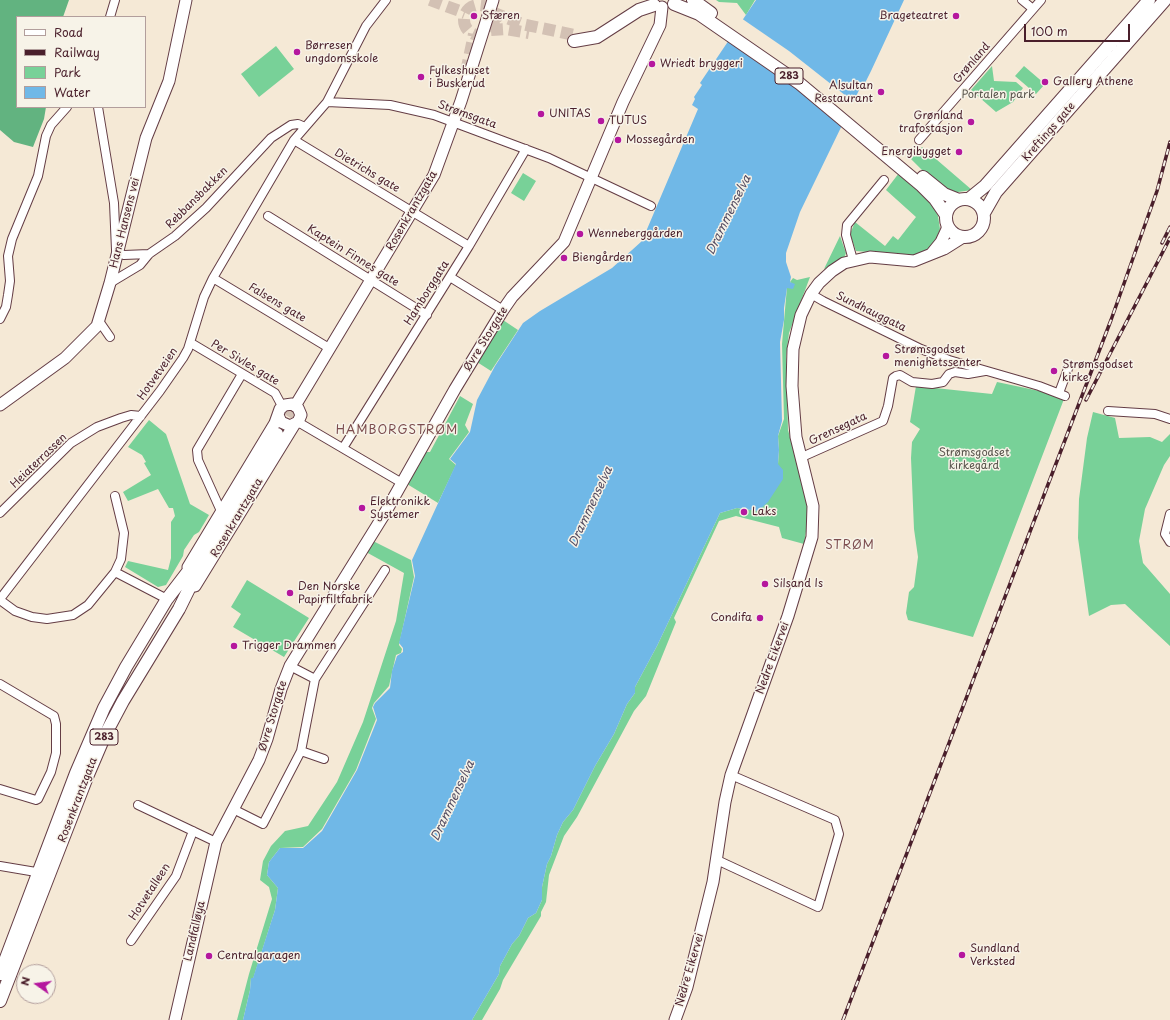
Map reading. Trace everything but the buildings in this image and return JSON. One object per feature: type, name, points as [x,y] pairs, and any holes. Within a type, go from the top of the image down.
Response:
[{"type":"main road","name":"Rosenkrantzgata","points":[[296,406],[329,348],[434,175],[454,122],[493,0]]},
{"type":"main road","name":"283","points":[[638,0],[622,15],[601,28],[574,38],[597,37],[640,10],[655,4],[676,2],[726,27]]},
{"type":"main road","name":"283","points":[[693,0],[782,71],[854,122],[908,169],[940,191],[979,204],[984,213]]},
{"type":"main road","name":"Hans Hansens vei","points":[[0,405],[65,358],[93,331],[99,321],[118,253],[146,138],[169,81],[186,1]]},
{"type":"main road","name":"Kreftings gate","points":[[964,200],[978,193],[1153,2]]},
{"type":"main road","name":"Kreftings gate","points":[[984,213],[996,192],[1153,2]]},
{"type":"main road","name":"Øvre Storgate","points":[[216,842],[234,809],[267,739],[281,689],[290,666],[402,483],[455,389],[503,310],[512,297],[564,242],[592,180],[623,102],[660,25],[655,4]]},
{"type":"main road","name":"283","points":[[908,169],[931,194],[955,235],[963,237]]},
{"type":"main road","points":[[932,253],[941,242],[952,204],[964,200]]},
{"type":"main road","points":[[811,294],[819,283],[832,271],[853,260],[876,257],[914,261],[932,253],[944,250],[963,237],[969,237],[980,230],[983,225],[984,213]]},
{"type":"main road","name":"Nedre Eikervei","points":[[675,1020],[687,987],[700,938],[717,860],[725,802],[731,775],[788,616],[812,537],[813,506],[796,437],[792,366],[795,336],[801,315],[811,294]]},
{"type":"main road","points":[[289,404],[296,406],[301,415],[296,424],[284,425],[280,411],[289,404]]},
{"type":"main road","name":"Rosenkrantzgata","points":[[178,584],[280,411]]},
{"type":"main road","name":"Rosenkrantzgata","points":[[0,974],[105,735],[123,701],[179,609],[201,578],[296,424]]},
{"type":"main road","name":"Rosenkrantzgata","points":[[179,609],[213,540],[277,434]]},
{"type":"main road","name":"Rosenkrantzgata","points":[[0,1001],[88,743],[104,708],[130,661],[167,600],[213,540]]},
{"type":"main road","name":"Landfalløya","points":[[175,1020],[216,842]]},
{"type":"street","points":[[110,16],[115,0]]},
{"type":"street","name":"Hotvetveien","points":[[0,599],[184,358],[191,343],[204,297],[213,278],[294,140],[326,102],[366,26],[386,0]]},
{"type":"street","points":[[1022,0],[1033,10]]},
{"type":"street","name":"Grønland","points":[[919,140],[1041,0]]},
{"type":"street","name":"Strømsgata","points":[[326,102],[390,104],[434,115],[526,149],[651,206]]},
{"type":"street","points":[[0,319],[6,307],[8,295],[10,281],[8,256],[12,239],[38,176],[46,136],[52,124],[66,108]]},
{"type":"street","points":[[98,108],[114,203],[115,242],[118,253],[149,254]]},
{"type":"street","name":"Rebbansbakken","points":[[110,283],[140,265],[149,254],[175,236],[206,208],[271,138],[291,125],[298,124],[305,127]]},
{"type":"street","name":"Dietrichs gate","points":[[294,140],[469,246]]},
{"type":"street","name":"Hamborggata","points":[[343,448],[469,246],[526,149]]},
{"type":"street","points":[[853,260],[846,235],[847,225],[884,180]]},
{"type":"street","name":"Kaptein Finnes gate","points":[[268,216],[426,315]]},
{"type":"street","points":[[0,260],[8,256]]},
{"type":"street","points":[[450,277],[503,310]]},
{"type":"street","name":"Falsens gate","points":[[213,278],[329,348]]},
{"type":"street","name":"Sundhauggata","points":[[811,294],[830,305],[921,349],[949,360],[986,370],[1062,395],[1069,366]]},
{"type":"street","points":[[99,321],[110,337]]},
{"type":"street","name":"Per Sivles gate","points":[[191,343],[275,393],[280,411]]},
{"type":"street","name":"Grensegata","points":[[802,458],[883,421],[888,406],[893,378],[896,376],[900,375],[912,382],[932,384],[943,382],[949,374],[955,372],[968,374],[986,370]]},
{"type":"street","points":[[221,511],[198,460],[198,450],[242,374]]},
{"type":"street","points":[[1108,411],[1155,414],[1170,419]]},
{"type":"street","name":"Heiaterrassen","points":[[0,513],[71,443],[97,428],[121,418],[131,415],[140,416]]},
{"type":"street","points":[[296,424],[343,448],[402,483]]},
{"type":"street","points":[[0,599],[15,611],[32,617],[47,619],[73,615],[88,605],[115,572],[121,559],[124,533],[116,496]]},
{"type":"street","points":[[1170,514],[1165,534],[1170,542]]},
{"type":"street","points":[[234,809],[263,824],[301,751],[315,678],[385,570]]},
{"type":"street","points":[[115,572],[167,600]]},
{"type":"street","name":"Øvre Storgate","points":[[290,666],[315,678]]},
{"type":"street","points":[[0,684],[54,716],[56,746],[55,762],[38,799],[36,800],[0,789]]},
{"type":"street","points":[[301,751],[324,759]]},
{"type":"street","points":[[717,860],[818,907],[839,834],[836,820],[731,775]]},
{"type":"street","points":[[138,805],[216,842]]},
{"type":"street","name":"Hotvetalleen","points":[[131,941],[176,876],[193,831]]},
{"type":"street","points":[[0,866],[44,874]]},
{"type":"green space","points":[[0,0],[69,0],[63,16],[16,16],[16,108],[46,108],[44,119],[33,147],[14,142],[0,130]]},
{"type":"green space","points":[[716,0],[755,0],[746,15],[737,3],[719,2]]},
{"type":"green space","points":[[276,46],[294,69],[259,97],[241,74]]},
{"type":"green space","name":"Portalen park","points":[[992,66],[994,81],[1016,82],[1023,88],[1013,102],[996,112],[971,90]]},
{"type":"green space","points":[[1024,66],[1045,84],[1036,94],[1015,76]]},
{"type":"green space","points":[[922,147],[972,190],[951,193],[926,174],[911,159]]},
{"type":"green space","points":[[523,173],[536,181],[524,201],[511,193]]},
{"type":"green space","points":[[899,173],[932,203],[938,216],[940,229],[935,242],[929,250],[918,256],[856,251],[850,234],[855,222],[885,246],[893,236],[898,240],[916,217],[886,190]]},
{"type":"green space","points":[[840,236],[846,253],[844,258],[824,269]]},
{"type":"green space","points":[[810,277],[789,333],[786,357],[788,430],[806,495],[808,519],[804,544],[782,538],[779,527],[736,516],[719,521],[674,618],[676,622],[646,696],[634,711],[577,817],[564,836],[549,875],[546,902],[541,912],[541,916],[503,980],[500,989],[482,1020],[472,1020],[499,974],[500,966],[512,944],[519,936],[528,918],[536,913],[542,900],[542,887],[547,864],[557,835],[563,822],[573,810],[595,766],[614,734],[627,704],[635,693],[635,687],[657,646],[720,513],[737,508],[758,511],[778,464],[778,436],[784,419],[782,344],[787,287],[794,285],[790,282],[793,278],[797,280]]},
{"type":"green space","points":[[503,320],[518,330],[491,371],[477,362]]},
{"type":"green space","name":"Strømsgodset kirkegård","points":[[997,382],[1049,393],[1064,399],[973,637],[908,620],[906,613],[909,592],[914,587],[918,557],[914,529],[911,458],[912,442],[920,429],[910,422],[916,386],[992,394]]},
{"type":"green space","points":[[460,396],[473,404],[465,425],[469,432],[449,459],[456,465],[438,503],[407,484],[425,452],[430,452]]},
{"type":"green space","points":[[1093,412],[1115,418],[1119,438],[1150,437],[1162,442],[1170,434],[1170,456],[1164,465],[1145,509],[1139,541],[1143,563],[1170,594],[1170,646],[1125,604],[1111,605],[1089,616],[1078,538],[1079,499],[1087,438]]},
{"type":"green space","points":[[149,420],[166,434],[190,504],[209,515],[199,532],[194,535],[184,550],[183,556],[166,585],[158,587],[125,567],[128,561],[168,570],[171,558],[171,522],[175,516],[173,508],[169,508],[158,489],[128,501],[123,492],[151,475],[144,463],[146,462],[142,455],[128,447]]},
{"type":"green space","points":[[373,541],[411,560],[414,577],[399,645],[402,649],[401,653],[396,655],[389,686],[374,703],[372,708],[376,719],[356,770],[322,829],[303,847],[280,848],[269,862],[267,875],[278,888],[275,910],[253,979],[251,978],[250,990],[243,1020],[237,1020],[249,974],[272,899],[269,887],[260,880],[263,861],[271,846],[285,831],[308,826],[337,782],[363,722],[396,621],[404,573],[366,552]]},
{"type":"green space","points":[[247,580],[309,618],[284,657],[233,627],[241,614],[231,607]]},
{"type":"water","name":"Drammenselva","points":[[756,0],[904,0],[871,71],[864,85],[862,84],[800,212],[786,253],[786,262],[791,277],[790,282],[795,284],[793,289],[787,288],[780,342],[782,421],[778,436],[778,464],[783,470],[783,479],[768,502],[758,511],[737,508],[720,513],[657,646],[635,687],[635,693],[627,704],[614,734],[595,766],[573,810],[563,822],[557,835],[547,864],[542,887],[542,900],[536,913],[528,918],[519,936],[512,944],[500,966],[499,974],[472,1020],[243,1020],[250,990],[251,978],[253,978],[275,910],[278,888],[267,875],[269,862],[280,848],[303,848],[322,831],[357,770],[377,720],[373,707],[390,688],[392,671],[397,656],[403,652],[403,648],[399,643],[415,576],[412,560],[456,464],[450,459],[470,432],[477,400],[495,366],[523,323],[540,311],[612,268],[642,241],[698,109],[692,105],[695,99],[694,97],[702,85],[700,83]]},
{"type":"pier","points":[[741,18],[789,51],[855,103],[845,125],[797,86],[728,38]]},
{"type":"tunnel","points":[[430,0],[465,13]]},
{"type":"tunnel","points":[[479,5],[490,9],[494,20],[490,31],[479,35],[468,31],[464,20],[468,9],[479,5]]},
{"type":"tunnel","points":[[492,12],[522,24],[574,35]]},
{"type":"tunnel","points":[[491,30],[506,29],[529,33]]},
{"type":"tunnel","points":[[466,72],[474,34]]},
{"type":"tunnel","points":[[279,432],[301,396]]},
{"type":"railway","points":[[843,1020],[1111,320],[1157,191],[1170,142]]},
{"type":"railway","points":[[1162,243],[1170,227]]},
{"type":"railway","points":[[1086,400],[1170,238]]},
{"type":"place","name":"Sfæren","points":[[474,16]]},
{"type":"place","name":"Brageteatret","points":[[956,16]]},
{"type":"place","name":"Børresen ungdomsskole","points":[[297,52]]},
{"type":"place","name":"Wriedt bryggeri","points":[[652,64]]},
{"type":"place","name":"Fylkeshuset i Buskerud","points":[[421,77]]},
{"type":"place","name":"Gallery Athene","points":[[1045,82]]},
{"type":"place","name":"Alsultan Restaurant","points":[[881,92]]},
{"type":"place","name":"UNITAS","points":[[541,114]]},
{"type":"place","name":"TUTUS","points":[[601,121]]},
{"type":"place","name":"Grønland trafostasjon","points":[[971,122]]},
{"type":"place","name":"Mossegården","points":[[618,140]]},
{"type":"place","name":"Energibygget","points":[[959,152]]},
{"type":"place","name":"Wenneberggården","points":[[580,234]]},
{"type":"place","name":"Biengården","points":[[564,258]]},
{"type":"place","name":"Strømsgodset menighetssenter","points":[[886,356]]},
{"type":"place","name":"Strømsgodset kirke","points":[[1054,371]]},
{"type":"place","name":"Elektronikk Systemer","points":[[362,508]]},
{"type":"place","name":"Laks","points":[[744,512]]},
{"type":"place","name":"Silsand Is","points":[[765,584]]},
{"type":"place","name":"Den Norske Papirfiltfabrik","points":[[290,593]]},
{"type":"place","name":"Condifa","points":[[760,618]]},
{"type":"place","name":"Trigger Drammen","points":[[234,646]]},
{"type":"place","name":"Sundland Verksted","points":[[962,955]]},
{"type":"place","name":"Centralgaragen","points":[[209,956]]},
{"type":"district","name":"HAMBORGSTRØM","points":[[397,431]]},
{"type":"district","name":"STRØM","points":[[850,546]]}]
